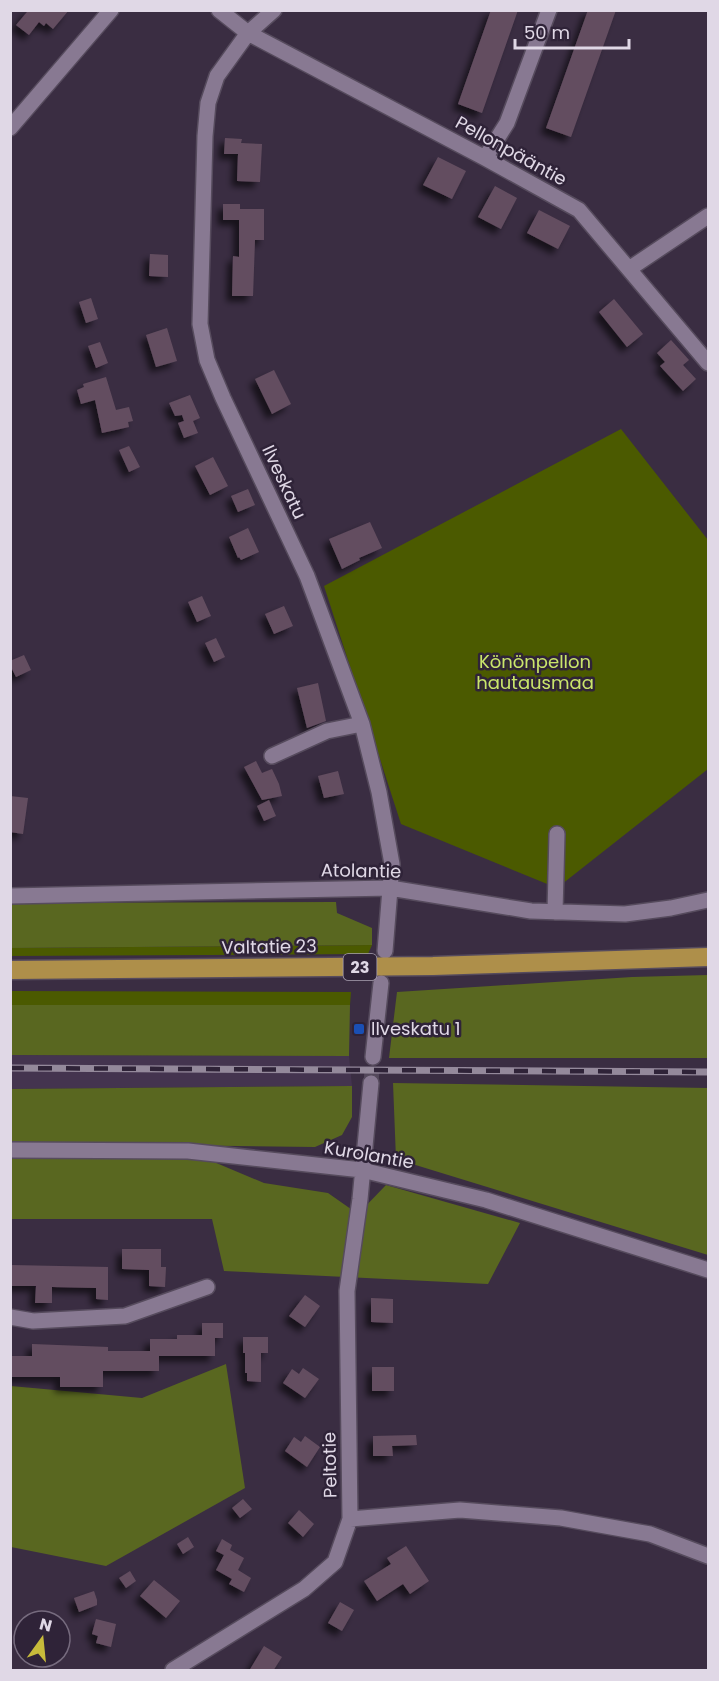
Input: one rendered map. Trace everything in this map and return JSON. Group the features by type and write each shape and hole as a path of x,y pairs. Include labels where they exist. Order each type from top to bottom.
{"highway":[{"name":"Valtatie 23","path":"10,970 433,966 708,957"}],"street":[{"path":"10,128 111,10"},
{"name":"Pellonpääntie","path":"219,10 248,33 579,210 706,357"},
{"name":"Ilveskatu","path":"274,10 248,33 216,76 208,103 200,324 207,360 307,576 362,724 380,792 392,864 385,951"},
{"path":"485,158 507,123 549,10"},
{"path":"629,269 708,216"},
{"path":"272,756 327,731 362,724"},
{"path":"555,912 558,834"},
{"name":"Atolantie","path":"10,896 390,888 531,911 625,914 708,900"},
{"path":"373,1056 381,983"},
{"path":"362,1170 371,1083"},
{"name":"Kurolantie","path":"10,1150 188,1151 362,1170 486,1200 708,1270"},
{"name":"Peltotie","path":"173,1671 304,1589 335,1562 350,1519 347,1291 362,1170"},
{"path":"10,1317 33,1321 125,1316 207,1287"},
{"path":"350,1519 460,1510 561,1518 650,1534 708,1556"}],"shaded area":[{"path":"10,1055 349,1056 352,1086 11,1089"}],"green space":[{"name":"Könönpellon hautausmaa","path":"621,429 708,540 708,769 557,888 401,824 324,586"},
{"path":"336,902 337,913 372,928 372,945 11,948 10,903"},
{"path":"372,945 368,954 11,956 11,948"},
{"path":"708,975 708,1058 389,1058 397,992 632,977"},
{"path":"11,991 351,992 350,1005 11,1005"},
{"path":"11,1005 350,1005 349,1056 11,1055"},
{"path":"393,1083 708,1088 708,1255 396,1159"},
{"path":"352,1086 352,1117 342,1135 315,1147 11,1143 11,1089"},
{"path":"188,1151 264,1183 328,1193 358,1214 386,1185 520,1223 488,1284 224,1271 212,1219 11,1219 10,1153"},
{"path":"226,1364 245,1488 106,1566 11,1547 11,1386 142,1398"}],"building":[{"path":"26,10 69,10 53,29 46,23 44,26 39,22 29,35 16,25 27,12"},
{"path":"491,10 518,10 482,113 458,104"},
{"path":"588,10 616,10 571,137 546,128"},
{"path":"225,138 242,139 241,143 262,144 260,182 237,181 238,154 224,154"},
{"path":"438,157 466,171 452,199 423,185"},
{"path":"495,186 517,198 501,229 478,217"},
{"path":"223,204 240,204 240,209 264,209 264,240 255,240 253,296 232,296 233,256 239,257 239,220 223,220"},
{"path":"539,210 570,226 558,249 527,233"},
{"path":"150,254 168,255 168,277 149,276"},
{"path":"91,298 98,319 86,323 79,302"},
{"path":"614,299 643,334 627,347 599,312"},
{"path":"167,328 177,361 156,367 146,335"},
{"path":"671,340 689,360 683,365 696,379 683,391 660,366 665,362 657,353"},
{"path":"100,342 108,363 96,368 88,346"},
{"path":"274,370 291,404 272,414 255,379"},
{"path":"106,377 116,410 129,407 133,421 128,422 129,427 102,433 95,400 81,404 77,390 84,387 83,384"},
{"path":"190,395 200,418 193,421 198,433 184,438 178,423 184,421 182,415 175,416 169,403"},
{"path":"129,446 140,467 129,472 119,450"},
{"path":"213,457 228,486 210,495 195,466"},
{"path":"248,489 255,505 238,512 231,496"},
{"path":"370,522 382,548 359,558 360,560 342,569 329,539"},
{"path":"248,528 259,552 241,560 229,537"},
{"path":"202,596 211,616 197,622 188,602"},
{"path":"284,606 293,626 274,634 265,614"},
{"path":"216,638 225,657 214,662 205,643"},
{"path":"24,655 31,670 16,677 10,661"},
{"path":"318,683 326,721 307,728 297,688"},
{"path":"256,761 262,773 272,769 282,796 262,800 244,767"},
{"path":"338,771 344,794 324,798 318,776"},
{"path":"10,796 28,798 23,834 10,832"},
{"path":"269,800 276,816 264,821 257,806"},
{"path":"122,1249 161,1249 161,1267 166,1267 165,1287 149,1286 149,1270 122,1269"},
{"path":"10,1265 108,1267 108,1300 96,1299 96,1288 52,1287 52,1303 35,1303 36,1286 10,1286"},
{"path":"305,1295 320,1306 305,1327 289,1316"},
{"path":"371,1298 393,1299 393,1323 371,1322"},
{"path":"202,1323 223,1323 223,1338 215,1338 215,1356 159,1356 159,1371 103,1371 103,1387 60,1387 60,1377 10,1377 10,1356 32,1356 32,1344 108,1347 108,1351 150,1351 150,1339 177,1339 177,1335 202,1335"},
{"path":"243,1337 268,1337 268,1353 261,1353 261,1382 247,1381"},
{"path":"372,1367 394,1367 394,1391 372,1391"},
{"path":"303,1368 319,1379 305,1398 283,1383 292,1369 299,1374"},
{"path":"416,1435 417,1445 392,1446 393,1456 373,1456 373,1436"},
{"path":"305,1436 320,1447 307,1467 285,1451 294,1437 301,1442"},
{"path":"243,1499 252,1509 240,1518 232,1508"},
{"path":"299,1510 314,1524 303,1537 288,1523"},
{"path":"188,1537 194,1547 183,1554 177,1544"},
{"path":"222,1539 232,1545 230,1550 244,1558 238,1570 251,1578 244,1592 229,1584 232,1579 216,1570 224,1555 216,1551"},
{"path":"406,1546 429,1581 410,1594 403,1584 377,1601 364,1581 391,1564 387,1558"},
{"path":"130,1571 136,1581 126,1588 119,1578"},
{"path":"154,1580 180,1601 166,1618 140,1596"},
{"path":"94,1591 97,1605 79,1612 74,1598"},
{"path":"340,1602 354,1610 342,1631 328,1623"},
{"path":"96,1619 116,1624 111,1647 96,1643 98,1636 92,1634"},
{"path":"264,1646 282,1657 273,1671 249,1671"}],"tunnel":[{"path":"371,1083 373,1057"}],"railway":[{"path":"10,1068 708,1072"}],"place":[{"name":"Ilveskatu 1","path":"359,1029"}]}
